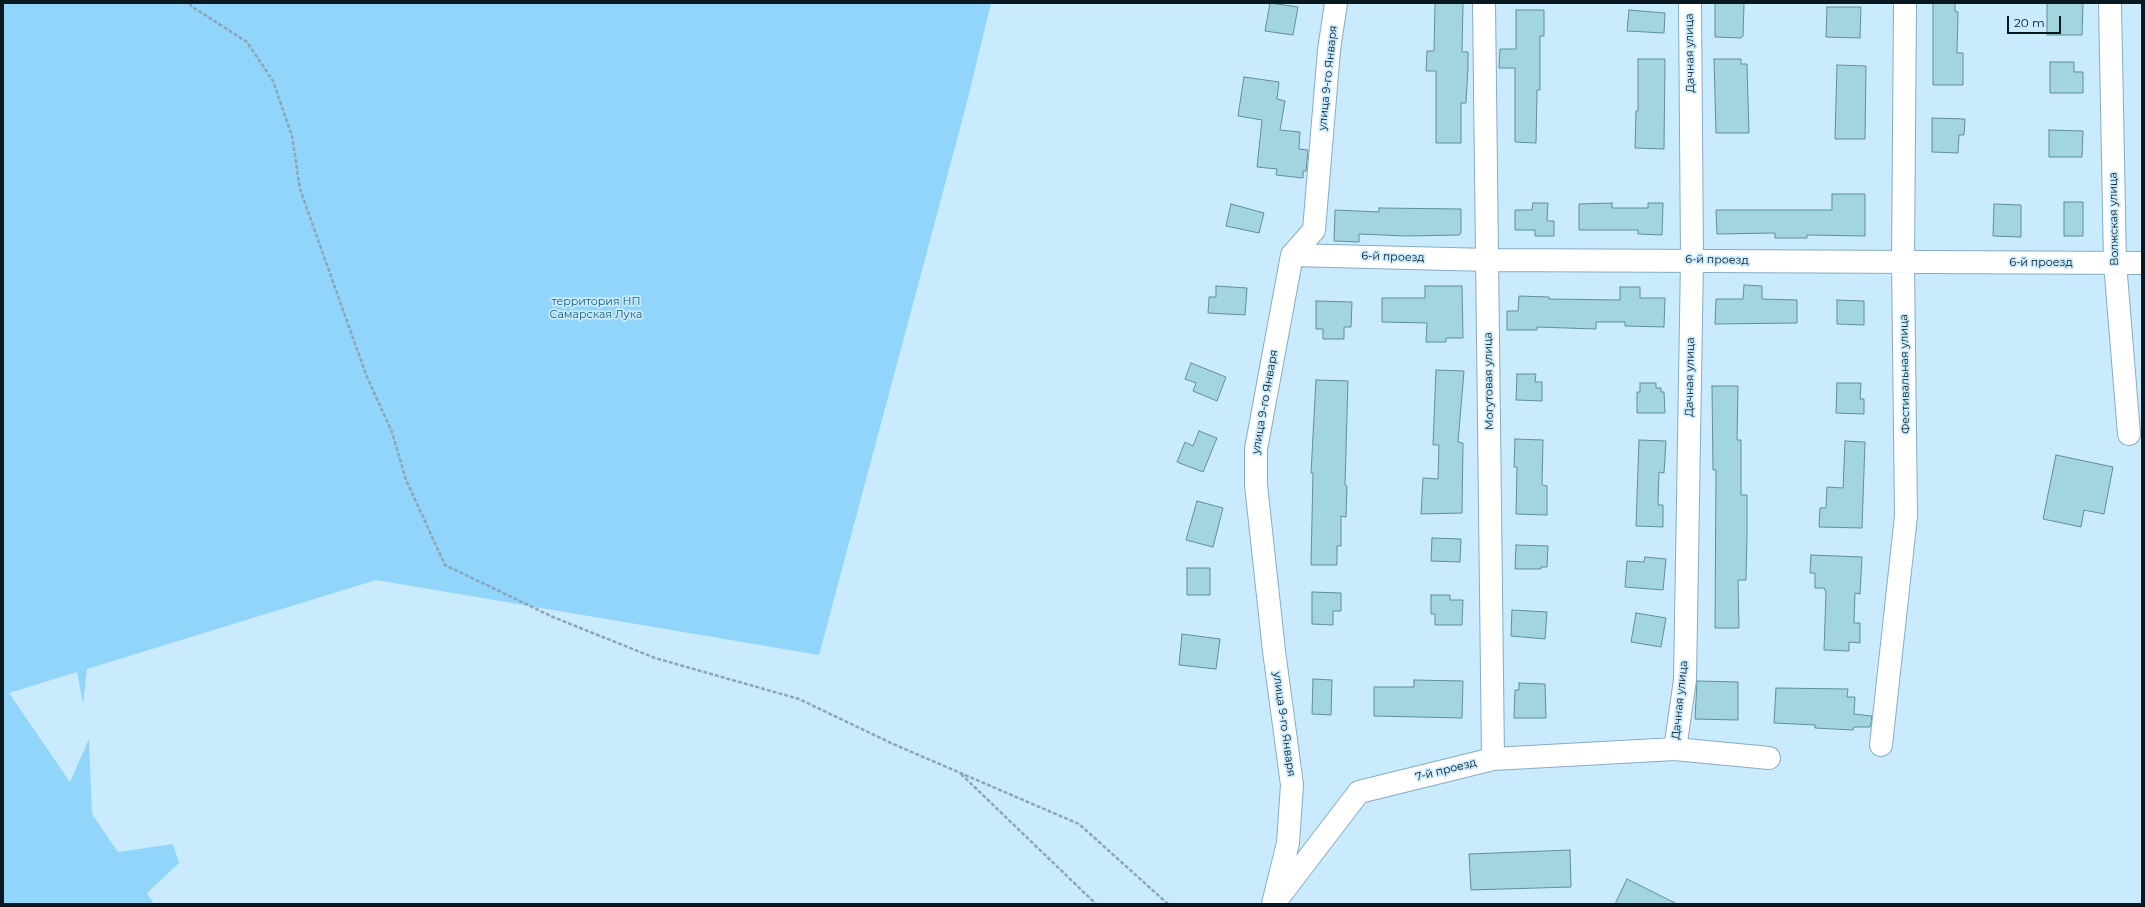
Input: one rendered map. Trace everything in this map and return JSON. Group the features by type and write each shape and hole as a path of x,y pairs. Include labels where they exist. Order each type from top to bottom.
{"street":[{"name":"улица 9-го Января","path":"1273,904 1288,843 1292,785 1274,652 1256,485 1256,449 1292,255 1314,230 1329,50 1336,3"},
{"name":"Могутовая улица","path":"1484,3 1493,759"},
{"name":"Дачная улица","path":"1675,749 1685,680 1692,259 1690,3"},
{"name":"Фестивальная улица","path":"1881,744 1906,516 1904,262 1905,3"},
{"name":"Волжская улица","path":"2110,3 2114,263 2129,434"},
{"name":"6-й проезд","path":"1292,255 1488,260 1692,259 2142,263"},
{"name":"7-й проезд","path":"1273,904 1359,792 1493,759 1675,749 1769,758"}],"path":[{"path":"190,3 191,6 247,42 272,81 292,136 300,189 349,327 367,377 392,432 406,480 445,565 553,617 655,658 800,699 893,744 1079,824 1168,904"},
{"path":"959,772 1096,904"}],"green space":[{"name":"территория НП Самарская Лука","path":"3,3 991,3 967,102 819,655 376,580 87,669 83,704 77,672 9,693 70,782 89,739 92,814 118,852 173,844 179,863 147,893 154,904 3,904"}],"building":[{"path":"1270,3 1298,7 1293,35 1265,31"},
{"path":"1435,3 1463,3 1462,52 1468,52 1468,67 1466,103 1461,103 1461,143 1436,143 1436,71 1426,71 1427,51 1434,51"},
{"path":"1715,3 1744,3 1743,36 1741,38 1715,37"},
{"path":"1933,3 1955,3 1955,11 1958,12 1957,53 1963,53 1963,85 1933,85"},
{"path":"2047,3 2083,3 2082,35 2047,35"},
{"path":"1827,7 1861,7 1860,38 1826,37"},
{"path":"1516,10 1544,10 1544,36 1540,36 1540,90 1537,90 1536,143 1515,142 1515,68 1499,68 1500,49 1516,49"},
{"path":"1629,10 1665,13 1664,33 1627,31"},
{"path":"1638,59 1665,59 1664,149 1635,148 1636,111 1638,111"},
{"path":"1714,59 1741,59 1741,64 1747,64 1749,133 1716,133"},
{"path":"2050,62 2074,62 2074,72 2083,72 2083,93 2050,93"},
{"path":"1837,65 1866,66 1865,139 1835,139"},
{"path":"1244,77 1279,82 1277,99 1285,101 1280,130 1300,132 1299,149 1308,150 1306,171 1303,171 1303,178 1276,175 1277,169 1257,167 1262,120 1238,116"},
{"path":"1932,118 1965,119 1964,135 1959,135 1958,153 1932,152"},
{"path":"2049,130 2083,131 2082,157 2049,157"},
{"path":"1832,194 1865,194 1865,236 1807,235 1807,238 1775,238 1775,233 1717,234 1716,210 1832,210"},
{"path":"2064,202 2083,202 2083,236 2064,236"},
{"path":"1533,203 1548,203 1547,221 1554,221 1554,236 1535,236 1535,230 1515,230 1515,210 1532,210"},
{"path":"1612,203 1612,208 1648,208 1648,203 1663,203 1662,235 1638,234 1638,230 1579,230 1579,204"},
{"path":"1231,204 1264,213 1259,233 1226,226"},
{"path":"1994,204 2021,205 2021,237 1993,236"},
{"path":"1379,208 1461,209 1461,233 1459,235 1406,236 1359,234 1359,242 1334,241 1335,210 1379,212"},
{"path":"1744,285 1762,286 1762,299 1797,300 1797,323 1715,324 1716,299 1743,299"},
{"path":"1216,286 1247,288 1245,315 1208,313 1209,297 1216,297"},
{"path":"1425,286 1462,286 1463,338 1446,338 1446,342 1426,342 1427,323 1382,322 1382,298 1425,298"},
{"path":"1620,287 1640,287 1640,298 1665,298 1664,327 1625,326 1625,322 1596,322 1596,329 1537,327 1537,330 1507,330 1507,311 1518,311 1519,296 1549,297 1549,299 1620,300"},
{"path":"1837,300 1864,301 1864,325 1837,324"},
{"path":"1316,301 1352,302 1351,327 1344,327 1344,339 1323,339 1323,329 1316,329"},
{"path":"1191,363 1226,377 1217,401 1193,391 1196,383 1185,379"},
{"path":"1436,370 1464,371 1458,442 1463,443 1462,513 1421,514 1423,478 1438,479 1439,445 1433,445"},
{"path":"1517,374 1536,374 1535,382 1542,382 1542,401 1516,400"},
{"path":"1316,380 1348,381 1345,485 1347,486 1346,517 1341,516 1341,546 1337,546 1337,565 1311,565 1313,473 1311,473"},
{"path":"1640,383 1656,383 1656,388 1661,388 1661,392 1664,392 1665,413 1637,413 1637,392 1640,392"},
{"path":"1837,383 1861,383 1860,399 1864,399 1864,414 1836,413"},
{"path":"1712,386 1738,386 1737,440 1741,440 1741,495 1747,495 1746,580 1738,580 1739,628 1715,628 1716,470 1713,470"},
{"path":"1199,431 1217,438 1203,472 1177,462 1185,442 1193,446"},
{"path":"1515,439 1543,440 1542,485 1547,486 1547,515 1516,514 1517,467 1514,467"},
{"path":"1639,440 1666,441 1664,473 1659,472 1658,505 1663,505 1663,527 1636,526"},
{"path":"1845,441 1865,442 1862,528 1819,527 1820,508 1826,508 1827,487 1843,488"},
{"path":"2056,455 2113,467 2104,514 2084,510 2081,527 2043,519"},
{"path":"1197,501 1223,508 1213,547 1186,540"},
{"path":"1432,538 1461,539 1460,562 1431,561"},
{"path":"1516,545 1548,546 1547,567 1541,567 1541,569 1515,569"},
{"path":"1811,555 1862,557 1860,594 1855,593 1854,623 1860,623 1860,643 1849,642 1849,651 1824,650 1826,592 1824,588 1815,588 1815,573 1810,573"},
{"path":"1645,557 1666,559 1663,590 1625,587 1627,561 1644,562"},
{"path":"1187,568 1210,568 1210,595 1187,595"},
{"path":"1312,592 1341,593 1341,611 1333,611 1333,625 1312,624"},
{"path":"1431,595 1450,595 1450,600 1463,600 1462,625 1435,625 1435,614 1431,614"},
{"path":"1512,610 1547,612 1545,639 1511,636"},
{"path":"1636,613 1666,618 1661,647 1631,642"},
{"path":"1182,634 1220,639 1216,669 1179,665"},
{"path":"1313,679 1332,680 1331,715 1312,714"},
{"path":"1414,680 1463,681 1462,718 1374,716 1374,687 1414,687"},
{"path":"1697,681 1738,682 1738,720 1695,719"},
{"path":"1519,683 1545,684 1546,718 1514,718 1515,690 1519,690"},
{"path":"1776,688 1848,689 1847,697 1855,697 1854,714 1872,716 1870,727 1854,727 1853,730 1815,728 1815,725 1774,723"},
{"path":"1570,850 1571,887 1471,890 1469,854"},
{"path":"1627,879 1677,904 1615,904"}]}
